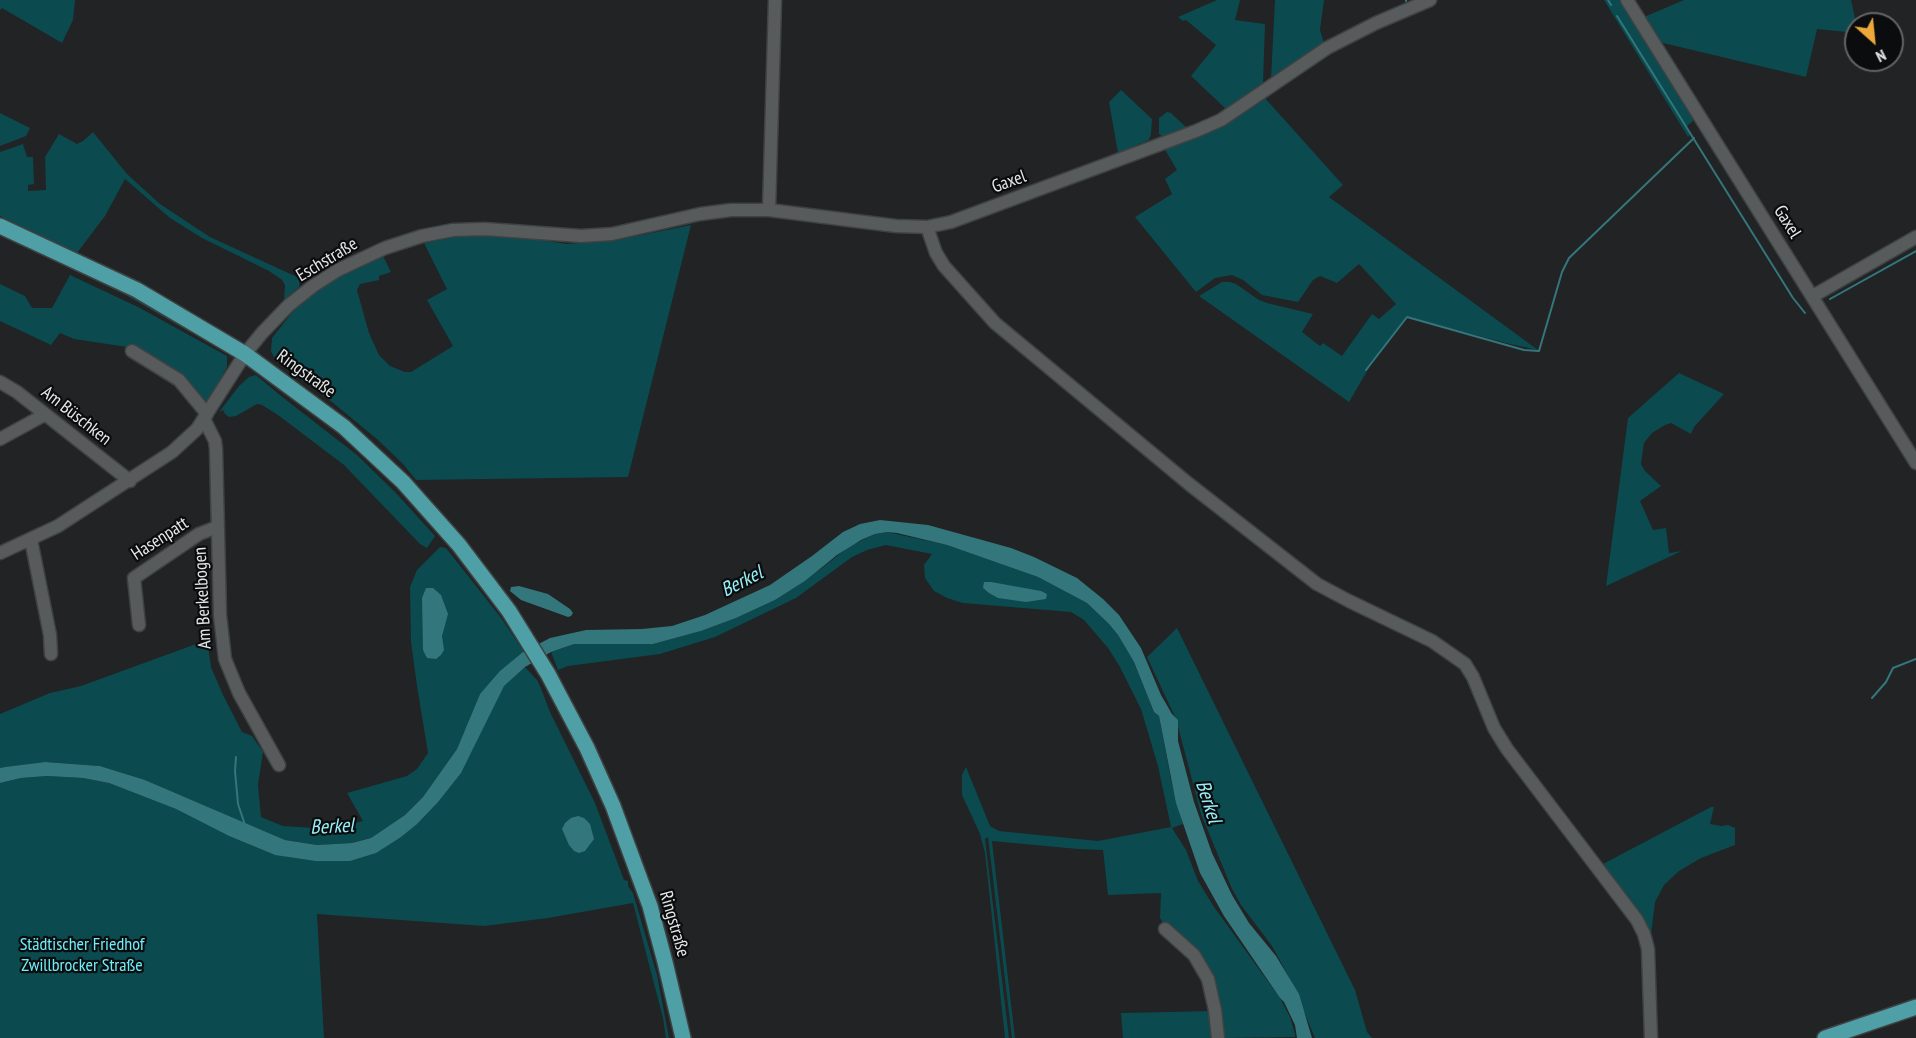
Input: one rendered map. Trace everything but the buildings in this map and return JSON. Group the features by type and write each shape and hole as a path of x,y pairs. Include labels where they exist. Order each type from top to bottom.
{"main road":[{"name":"Ringstraße","path":"0,226 138,290 245,354 344,427 403,482 459,545 498,596 523,634 548,674 587,748 613,806 650,906 683,1038"},
{"path":"1825,1038 1916,1007"}],"street":[{"path":"769,210 775,0"},
{"name":"Gaxel","path":"769,210 871,223 927,227 951,222 1221,120 1327,48 1376,23 1430,0"},
{"name":"Gaxel","path":"1627,0 1916,463"},
{"name":"Eschstraße","path":"0,553 58,526 130,481 190,438 245,354 289,305 338,270 366,256 405,241 453,230 485,229 581,236 612,234 700,214 731,210 769,210"},
{"path":"927,227 936,253 944,266 995,323 1189,484 1317,584 1349,602 1432,641 1465,664 1473,677 1494,728 1507,749 1637,920 1644,934 1648,949 1651,1038"},
{"path":"1813,296 1916,237"},
{"name":"Am Berkelbogen","path":"132,351 179,380 205,416 211,432 216,449 220,615 225,659 240,693 279,765"},
{"name":"Am Büschken","path":"0,382 130,481"},
{"path":"0,439 44,415"},
{"name":"Hasenpatt","path":"139,625 134,578 199,534 218,528"},
{"path":"31,540 50,635 51,654"},
{"path":"1165,929 1194,955 1208,979 1218,1038"}],"green space":[{"path":"0,0 75,0 73,20 62,43 2,8 0,10"},
{"path":"1217,0 1240,0 1235,20 1265,24 1263,84 1226,109 1191,76 1216,45 1186,20 1183,21 1178,17"},
{"path":"1275,0 1324,0 1320,30 1324,43 1271,79"},
{"path":"1604,0 1624,0 1698,117 1687,126 1690,135 1688,137"},
{"path":"1684,0 1851,0 1854,12 1844,12 1844,32 1817,29 1806,77 1663,43 1644,17"},
{"path":"1121,90 1152,119 1149,140 1118,153 1109,102"},
{"path":"1264,97 1343,185 1329,197 1538,350 1406,317 1370,366 1349,402 1199,296 1222,282 1230,282 1259,300 1313,314 1302,332 1320,346 1323,343 1342,356 1372,314 1379,319 1396,304 1359,264 1337,283 1320,276 1313,280 1298,302 1262,295 1243,280 1232,275 1215,278 1196,292 1135,217 1172,194 1165,179 1177,170 1164,148"},
{"path":"1167,112 1187,128 1162,136 1159,134 1159,118"},
{"path":"0,113 30,128 26,136 0,146"},
{"path":"93,132 127,174 160,204 210,237 297,277 300,281 299,287 284,300 285,285 282,280 269,271 202,238 170,218 125,179 105,216 77,253 0,216 0,152 23,144 27,157 33,157 34,184 28,185 28,191 46,190 45,157 59,134 77,144"},
{"path":"691,225 628,477 416,480 378,440 332,402 276,361 271,351 272,338 298,305 331,280 383,256 391,272 379,276 379,280 360,284 357,290 369,333 379,355 390,366 411,372 453,346 427,300 447,289 424,243 468,234 521,237 567,244 617,240"},
{"path":"0,230 97,275 209,339 188,331 126,295 9,239 0,234"},
{"path":"70,275 138,307 227,356 227,367 206,407 134,348 74,339 60,333 51,345 0,321 0,284 25,296 32,308 52,308"},
{"path":"1679,373 1724,394 1694,427 1691,434 1671,423 1652,433 1644,443 1641,464 1661,486 1640,501 1653,530 1666,528 1669,553 1682,551 1606,586 1628,418"},
{"path":"256,375 357,455 397,494 435,536 427,548 420,544 344,465 278,415 257,404 236,416 229,417 223,410 219,412 239,386 249,377"},
{"path":"887,532 947,545 1038,577 1087,603 1118,635 1134,662 1154,712 1159,716 1171,780 1183,824 1172,828 1186,850 1198,881 1214,907 1280,998 1290,1017 1295,1037 1225,1038 1221,1035 1211,978 1160,918 1161,893 1108,895 1103,850 992,841 1015,1038 1012,1038 988,837 985,839 1009,1038 1005,1038 985,853 980,834 962,795 962,775 966,767 990,826 999,831 1098,841 1171,827 1158,766 1141,709 1108,648 1084,620 1071,612 963,603 947,598 934,591 925,578 924,565 932,554 886,545 852,557 796,598 715,637 660,654 568,666 558,670 551,652 574,644 653,644 701,631 775,600 805,581 850,546 875,534"},
{"path":"440,547 446,548 502,619 524,652 480,694 457,749 423,797 405,815 371,838 352,843 317,845 285,840 145,780 100,766 45,762 0,768 0,714 50,693 81,686 207,640 211,667 223,695 242,732 252,736 263,752 258,785 261,817 283,826 330,829 363,821 347,793 407,776 417,769 428,753 411,642 410,587 417,570"},
{"path":"1177,628 1355,990 1367,1032 1372,1038 1315,1038 1292,983 1272,946 1241,905 1232,889 1201,814 1176,719 1147,657"},
{"name":"Städtischer Friedhof Zwillbrocker Straße","path":"525,667 540,686 550,712 595,803 624,880 628,881 628,886 633,893 657,975 669,1038 666,1038 663,1018 633,903 548,918 484,926 317,914 324,1038 0,1038 0,783 21,778 47,776 83,778 109,783 176,809 229,836 275,855 401,837 494,703 504,685"},
{"path":"1714,807 1710,824 1728,825 1735,828 1735,845 1701,858 1679,871 1664,885 1655,902 1650,943 1601,865"},
{"path":"1212,1011 1213,1038 1123,1038 1121,1013"}],"shaded area":[{"path":"880,520 928,525 1011,548 1034,557 1077,578 1119,615 1141,648 1161,695 1178,720 1178,741 1194,802 1212,853 1232,895 1249,923 1276,956 1299,994 1312,1038 1297,1038 1295,1025 1284,1002 1224,916 1200,873 1176,803 1159,716 1154,712 1134,662 1109,624 1087,603 1038,577 947,545 897,533 875,534 861,540 775,600 701,631 653,644 574,644 551,652 525,667 504,686 461,773 438,802 401,837 376,853 350,861 316,861 275,855 229,836 176,809 109,783 83,778 47,776 21,778 0,783 0,768 5,767 45,762 100,766 145,780 285,840 317,845 352,843 371,838 405,815 423,797 457,749 480,694 500,671 523,652 550,638 586,630 672,626 705,615 770,585 843,532 860,524"},
{"path":"984,582 1041,591 1047,594 1046,599 1026,602 998,598 983,588"},
{"path":"519,586 548,594 573,613 568,617 521,600 510,591 511,587"},
{"path":"426,588 433,588 441,595 448,614 442,636 444,650 436,659 427,658 423,650 422,598"},
{"path":"578,816 590,824 594,839 585,851 579,853 569,845 562,829 571,818"}],"waterway":[{"path":"1608,0 1611,5"},
{"path":"1617,16 1793,298 1805,313"},
{"path":"1366,370 1407,317 1524,350 1539,351 1562,272 1569,258 1694,138"},
{"path":"1830,299 1916,251"},
{"path":"1872,698 1886,682 1893,668 1916,659"},
{"path":"236,757 238,804 245,825"}],"water label":[{"name":"Berkel","path":"742,582"},
{"name":"Berkel","path":"1208,802"},
{"name":"Berkel","path":"332,827"}]}
